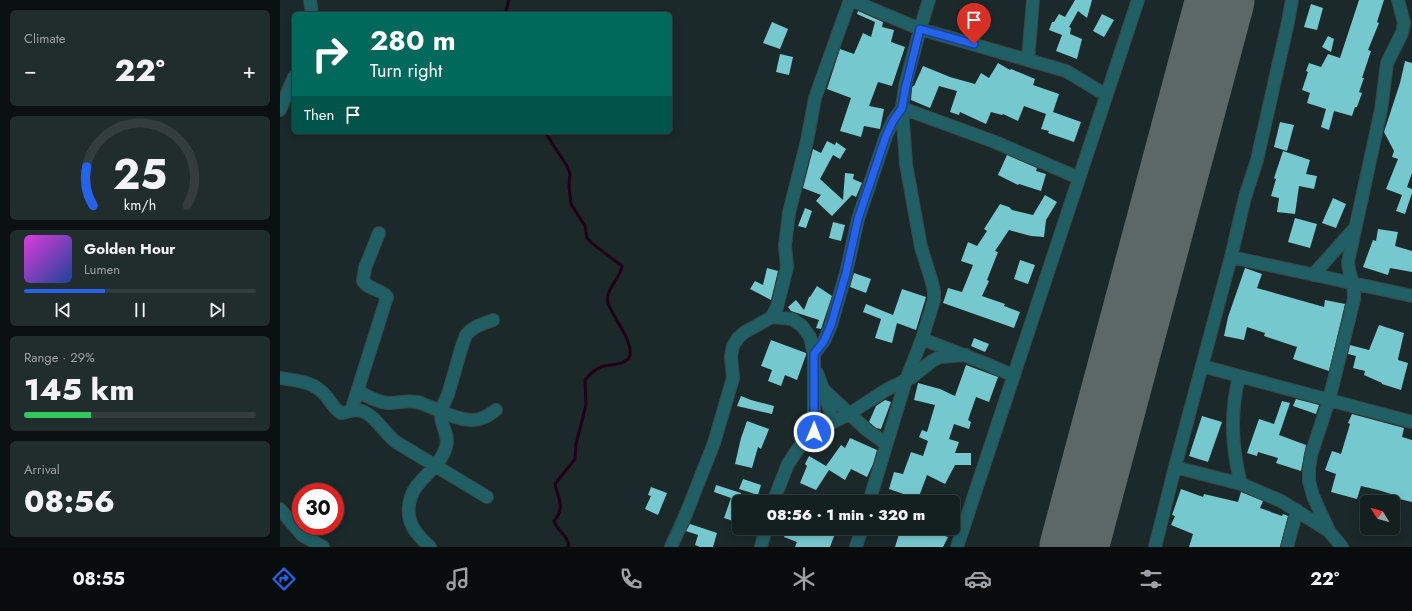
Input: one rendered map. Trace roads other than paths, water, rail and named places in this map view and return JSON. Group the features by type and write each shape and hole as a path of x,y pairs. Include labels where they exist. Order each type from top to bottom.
{"street":[{"path":"310,0 312,12"},
{"path":"671,547 686,514 714,443 733,378 731,356 733,346 738,338 745,332 772,317 777,307 787,268 785,245 789,213 807,141 815,98 851,0 920,29 1066,71 1106,95"},
{"path":"871,495 906,380 922,339 934,300 934,291 921,247 906,164 902,108 920,29 929,0"},
{"path":"1028,60 1033,0"},
{"path":"957,547 1138,0"},
{"path":"1156,547 1175,467 1231,257 1245,197 1257,160 1292,0"},
{"path":"1328,531 1313,496 1309,482 1309,469 1311,455 1329,400 1354,299 1354,283 1350,276 1348,262 1381,110 1387,63 1402,33 1404,23 1398,0"},
{"path":"280,110 292,82"},
{"path":"902,108 995,142 1079,178"},
{"path":"814,432 814,358 831,325 846,273 858,219 886,136 893,121 902,108"},
{"path":"1314,275 1355,228"},
{"path":"352,411 387,297 384,293 369,287 363,281 365,268 379,233"},
{"path":"1231,257 1257,264 1412,296"},
{"path":"772,317 792,319 802,326 810,337 814,358 833,421"},
{"path":"430,547 418,536 412,527 408,512 410,496 419,482 436,466 446,447 448,440 441,418 441,411 448,396 466,335 469,330 475,326 493,320"},
{"path":"922,339 1014,376"},
{"path":"776,495 788,464 800,446 814,432 849,414 876,396 917,374 932,360 940,357 966,356"},
{"path":"1202,366 1412,422"},
{"path":"1239,377 1234,404 1234,450 1242,484"},
{"path":"280,378 308,382 314,385 327,397 336,410 341,413 360,411 369,415 389,437 487,497"},
{"path":"823,389 867,430 886,444"},
{"path":"358,391 380,401 389,403 411,401 470,420 478,420 496,410"},
{"path":"1175,467 1242,484 1281,501 1328,531 1342,547"},
{"path":"280,509 302,535 323,547"},
{"path":"1287,547 1297,510"},
{"path":"761,547 764,535"},
{"path":"856,547 860,535"}],"waterway":[{"path":"506,12 509,0"},
{"path":"546,134 567,166 570,174 569,187 571,204 585,226 587,238 622,266 621,271 609,293 608,303 630,347 628,359 619,364 604,366 596,369 585,380 586,405 576,444 575,459 555,484 560,503 560,511 554,521 566,538 569,546 567,547"}]}
